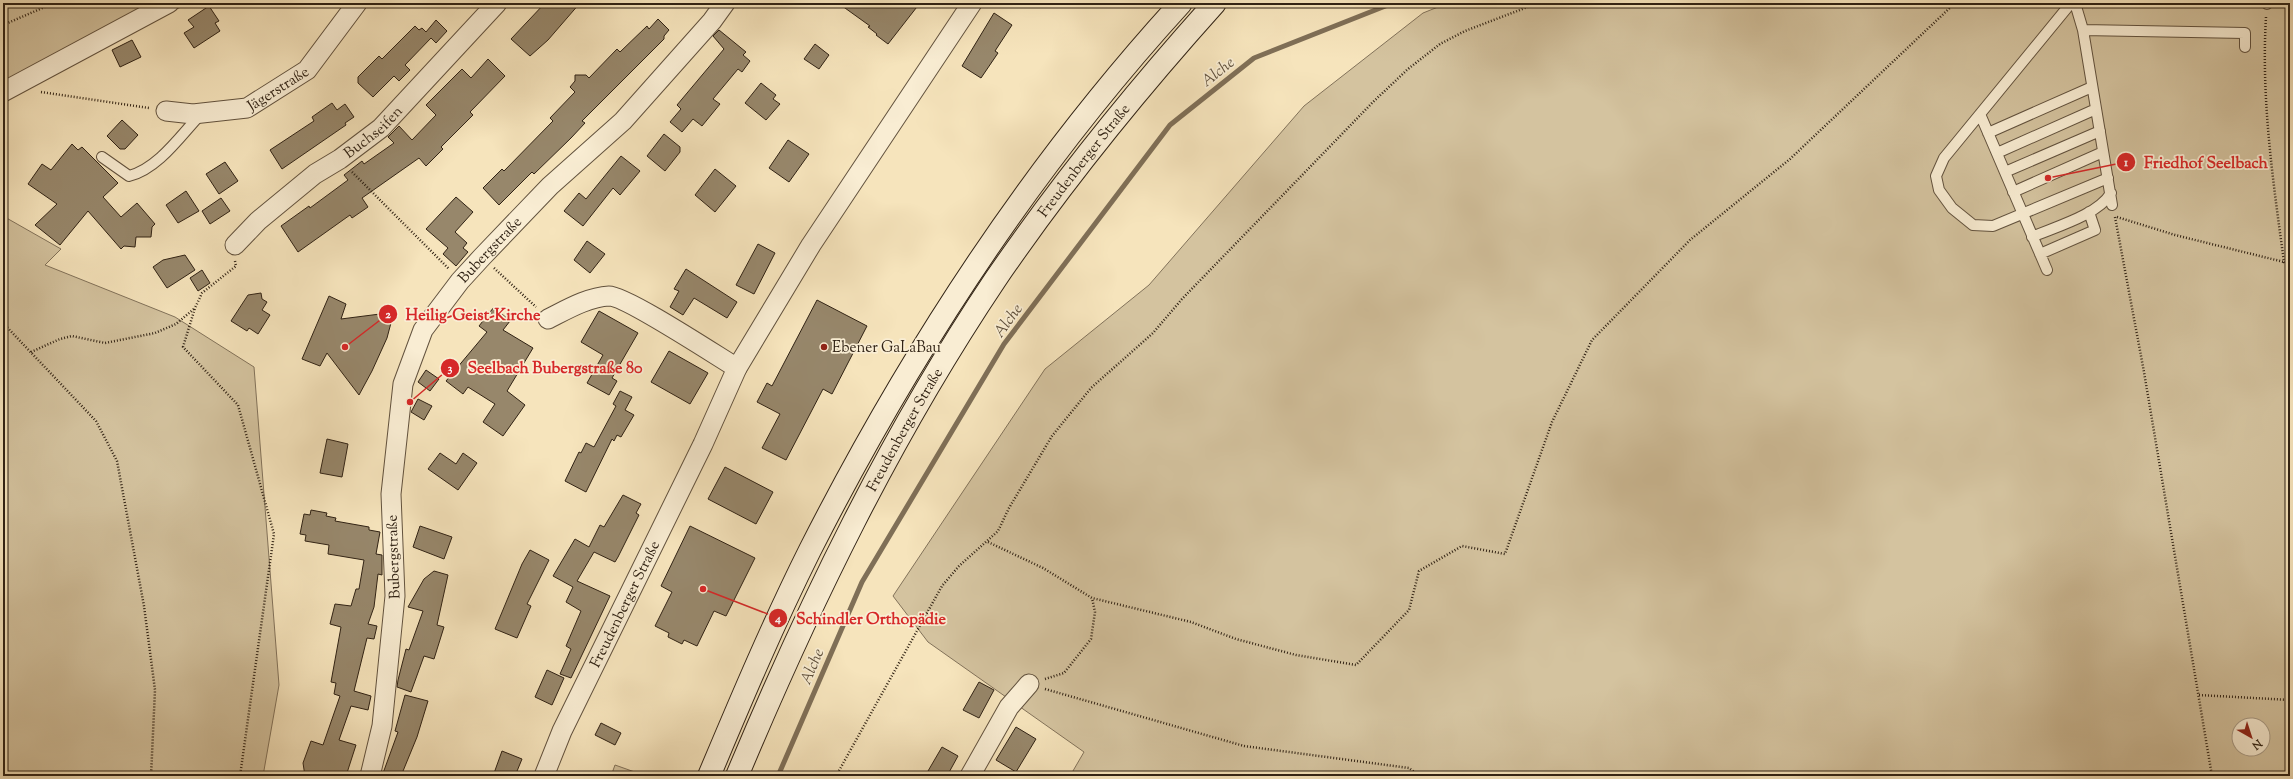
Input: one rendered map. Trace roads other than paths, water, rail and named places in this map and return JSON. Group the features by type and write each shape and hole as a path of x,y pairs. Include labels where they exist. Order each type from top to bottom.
{"main road":[{"name":"Freudenberger Straße","path":"709,776 756,666 809,552 858,457 912,364 974,268 1032,183 1085,113 1181,3"},
{"name":"Freudenberger Straße","path":"737,776 780,673 833,561 882,468 936,374 995,281 1055,195 1161,62 1215,3"}],"street":[{"path":"7,90 124,29 169,3"},
{"name":"Jägerstraße","path":"166,111 193,114 248,108 307,70 358,3"},
{"name":"Buchseifen","path":"235,245 258,221 315,174 340,159 381,128 497,3"},
{"name":"Bubergstraße","path":"370,776 382,726 396,596 391,494 403,384 423,330 460,281 482,257 550,186 623,121 712,21 725,3"},
{"name":"Freudenberger Straße","path":"544,776 562,732 703,444 737,368 811,245 972,3"},
{"path":"548,319 570,308 610,296 632,304 737,368"},
{"path":"970,776 1009,707 1029,684"}],"lane":[{"path":"2071,3 1944,158 1936,176 1939,190 1952,208 1973,225 1993,226 2023,215 2108,178"},
{"path":"2075,3 2083,30 2112,205"},
{"path":"2083,30 2245,33 2245,47"},
{"path":"1988,133 2092,87"},
{"path":"1997,153 2096,110"},
{"path":"102,157 129,176 139,173 160,158 202,113"},
{"path":"1980,114 2047,270"},
{"path":"2005,172 2100,131"},
{"path":"2013,192 2103,152"},
{"path":"2032,237 2089,212 2106,200 2110,193"},
{"path":"2040,254 2095,230 2089,212"}],"waterway":[{"name":"Alche","path":"778,776 862,582 1004,344 1170,125 1254,58 1393,3"}],"place":[{"name":"Friedhof Seelbach","path":"2048,178"},
{"name":"Heilig-Geist-Kirche","path":"345,347"},
{"name":"Ebener GaLaBau","path":"824,347"},
{"name":"Seelbach Bubergstraße 80","path":"410,402"},
{"name":"Schindler Orthopädie","path":"703,589"}]}
